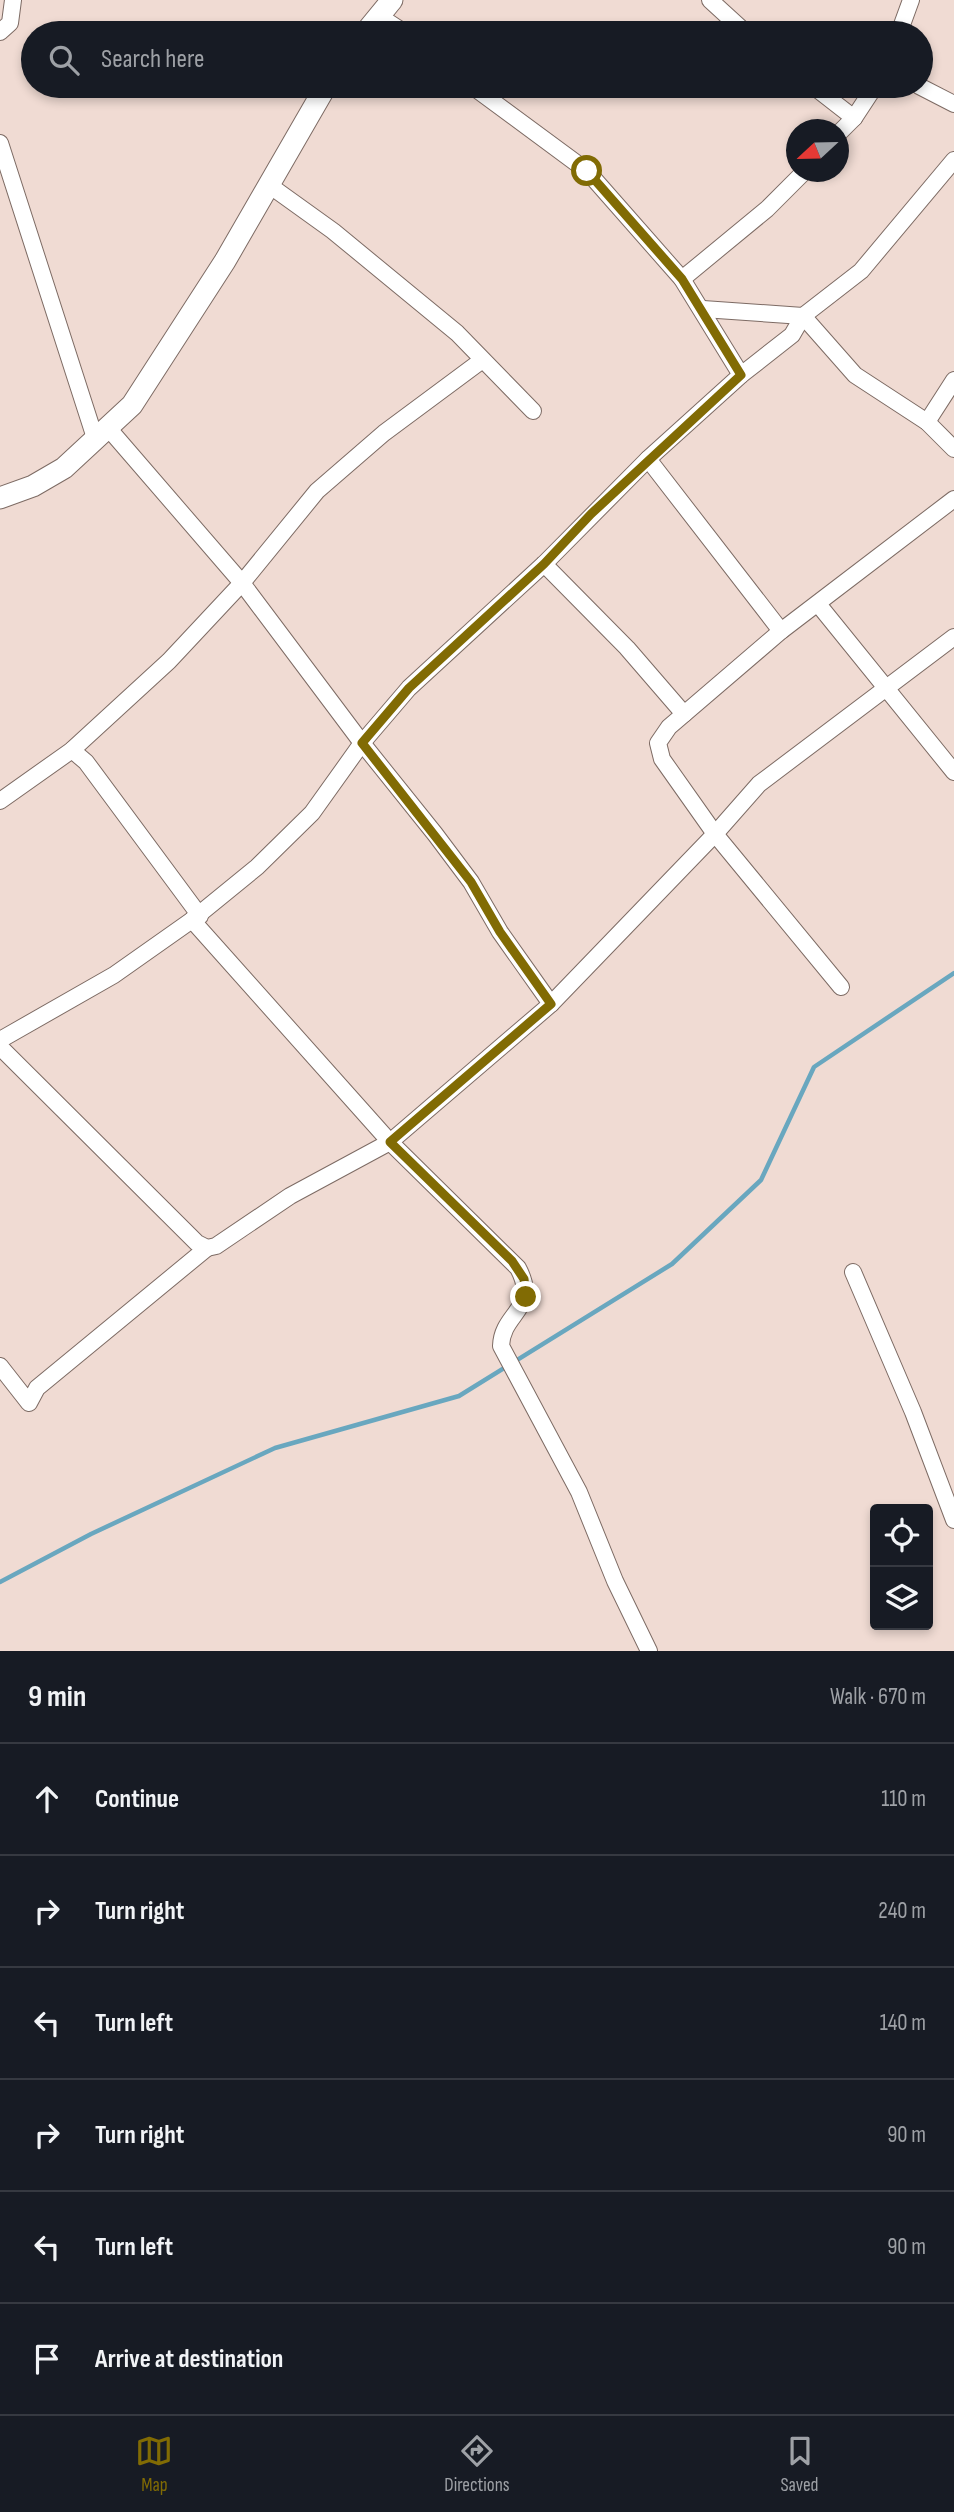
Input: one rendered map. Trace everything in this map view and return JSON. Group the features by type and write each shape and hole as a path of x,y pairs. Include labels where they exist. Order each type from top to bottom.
{"street":[{"path":"0,32 10,23 13,0"},
{"path":"710,0 733,21"},
{"path":"903,21 911,0"},
{"path":"374,21 386,5 397,21"},
{"path":"933,93 954,104"},
{"path":"0,498 33,485 64,468 86,451 132,405 190,318 320,98"},
{"path":"488,98 587,171 682,279 703,309 741,375"},
{"path":"828,98 854,118"},
{"path":"849,123 866,98"},
{"path":"0,143 102,434 242,583 471,882 500,932 551,1004"},
{"path":"0,1040 114,975 196,918 312,813 362,743 409,688 544,564 649,459 741,375 792,335 803,316 861,271 954,160"},
{"path":"682,279 767,209 794,182"},
{"path":"269,185 388,275 433,316 457,333 481,361 507,382 533,411"},
{"path":"703,309 803,316 855,376 927,422 954,449"},
{"path":"0,801 72,750 169,661 242,583 317,491 384,433 481,361"},
{"path":"927,422 954,380"},
{"path":"649,459 781,631"},
{"path":"841,987 715,835 659,752 659,739 684,714 781,631 954,499"},
{"path":"544,564 627,648 684,714"},
{"path":"818,604 954,772"},
{"path":"0,1366 29,1403 37,1388 207,1248 224,1242 290,1196 390,1142 551,1004 715,835 759,784 954,636"},
{"path":"72,750 86,762 196,918 390,1142 519,1268 524,1279 526,1297 515,1317 502,1331 501,1346 579,1492 615,1581 649,1651"},
{"path":"0,1047 197,1243 207,1248"},
{"path":"853,1272 913,1412 954,1520"}],"waterway":[{"path":"0,1582 91,1534 275,1448 459,1396 672,1264 761,1180 814,1067 954,973"}],"route":[{"path":"526,1297 526,1287 519,1268 390,1142 427,1107 551,1004 537,981 519,961 471,882 362,743 409,688 450,648 544,564 591,514 741,375 715,328 682,279 587,171"}]}
